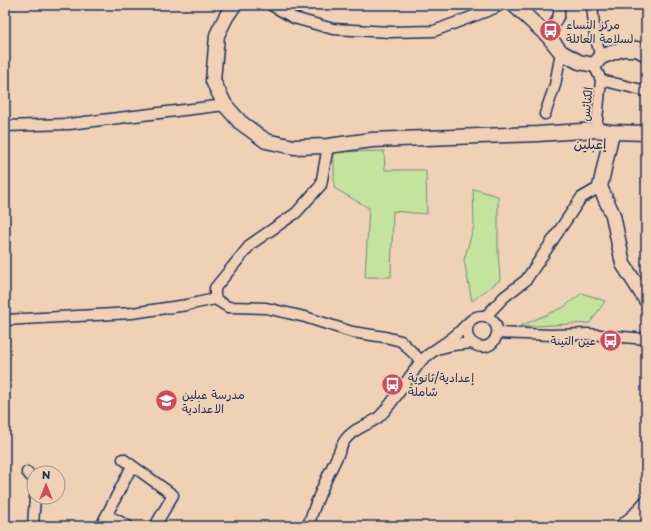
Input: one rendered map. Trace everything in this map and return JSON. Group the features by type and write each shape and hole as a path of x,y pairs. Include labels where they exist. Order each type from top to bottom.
{"street":[{"path":"234,5 217,35 213,82 225,105 240,122 266,141 294,147 328,146 372,140 538,134 596,130 646,133"},
{"path":"271,5 294,18 333,29 391,32 434,31 500,5"},
{"path":"514,5 548,36 561,52 579,62 598,61 622,49 637,49 646,54"},
{"path":"548,36 559,15 559,5"},
{"name":"الكنائس","path":"592,5 601,80 596,130"},
{"path":"546,114 556,85 561,52"},
{"name":"الكنائس","path":"601,80 646,91"},
{"path":"5,126 69,124 225,105"},
{"path":"612,132 600,187 613,215 623,264 646,300"},
{"path":"215,299 215,288 251,244 296,213 321,184 328,146"},
{"path":"486,316 504,297 526,280 581,198 600,187"},
{"path":"5,320 132,313 187,306 215,299 228,307 266,308 305,317 352,332 401,341 421,361"},
{"path":"308,526 312,512 328,475 346,439 355,430 379,417 396,397 421,361 476,317 486,316 493,320 497,328 496,339 488,346 484,347 479,347 472,343 468,339 466,332 469,323"},
{"path":"497,333 552,335 588,334 646,340"},
{"path":"437,349 472,343"},
{"path":"123,459 173,495 155,526"},
{"path":"101,526 132,466"},
{"path":"623,526 635,516 646,503"},
{"path":"33,526 34,505"},
{"path":"106,515 128,526"}],"green space":[{"path":"384,151 385,170 426,170 427,214 393,211 391,277 365,277 369,208 334,188 334,152"},
{"path":"473,189 498,196 498,251 500,280 472,301 464,260 474,226"},
{"path":"582,293 605,301 590,323 518,327 564,307"}],"place":[{"name":"مركز النساء لسلامة العائلة","path":"550,31"},
{"name":"عين التينة","path":"611,340"},
{"name":"إعدادية/ثانوية شاملة","path":"392,384"},
{"name":"مدرسة عبلين الاعدادية","path":"167,401"}],"district":[{"name":"إعبلين","path":"590,143"}]}
